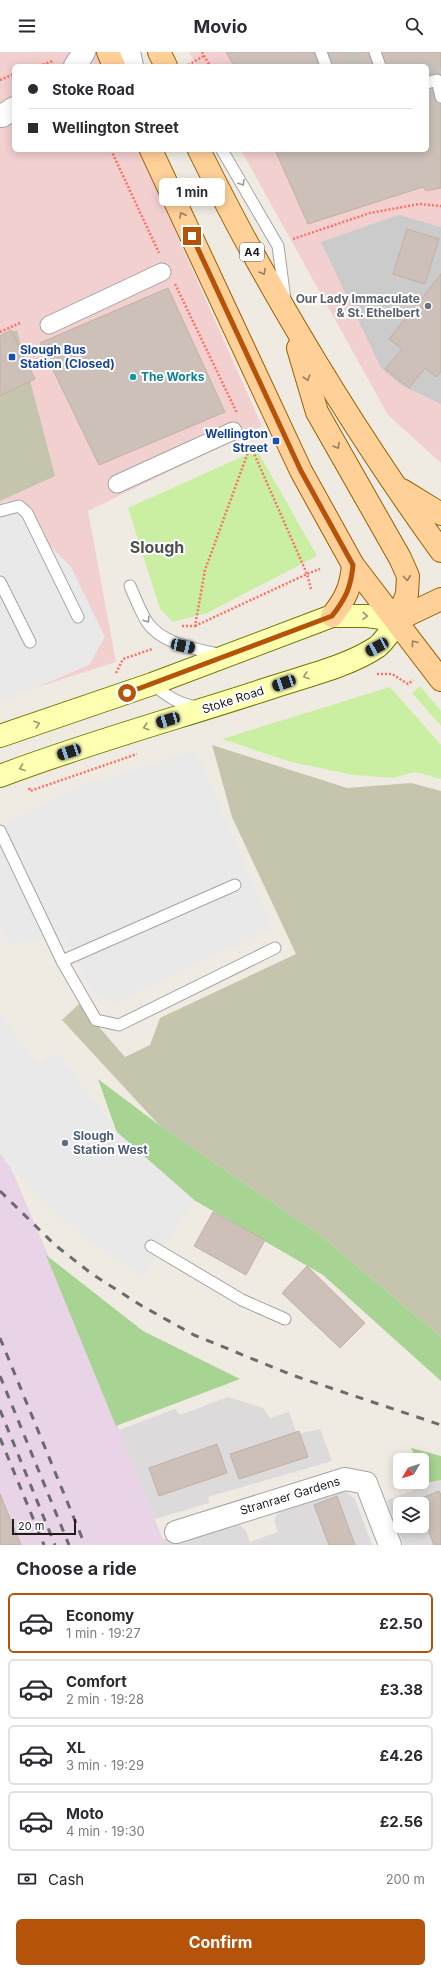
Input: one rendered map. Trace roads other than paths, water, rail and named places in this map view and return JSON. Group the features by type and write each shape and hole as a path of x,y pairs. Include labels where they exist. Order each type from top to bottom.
{"main road":[{"path":"108,52 113,64"},
{"path":"159,52 165,64"},
{"path":"152,152 301,471 353,565 397,620 441,680"},
{"name":"A4","path":"200,152 245,240 355,425 396,487 441,550"},
{"path":"288,314 318,412 400,558 408,576 407,594 397,620"},
{"name":"A4","path":"396,487 441,514"},
{"path":"332,616 346,598 352,580 353,565"},
{"path":"0,736 152,684 332,616 367,616 397,620 441,599"},
{"name":"Stoke Road","path":"0,776 125,733 211,708 342,664 377,647 387,638 397,620"}],"street":[{"path":"65,63 84,52"},
{"path":"129,52 132,64"},
{"path":"49,325 165,269"},
{"path":"117,484 237,425"},
{"name":"Stranraer Gardens","path":"176,1532 345,1479 366,1484 390,1545"}],"lane":[{"path":"321,52 325,64"},
{"path":"375,52 379,64"},
{"path":"429,82 437,80 441,97"},
{"path":"223,152 278,246 288,314"},
{"path":"0,511 19,506 27,513 78,617"},
{"path":"0,582 30,642"},
{"path":"130,586 148,623 163,636 183,646 228,656"},
{"path":"152,684 171,698 181,703 211,708"},
{"path":"0,831 62,961 96,1020 119,1024 275,948"},
{"path":"62,961 235,885"},
{"path":"151,1246 242,1300 285,1319"}],"tunnel":[{"path":"351,52 355,64"},
{"path":"429,74 441,71"}],"railway":[{"path":"0,1191 55,1245 92,1274 142,1306 194,1335 292,1375 441,1425"},
{"path":"0,1338 85,1545"},
{"path":"0,1376 69,1545"},
{"path":"0,1410 55,1545"},
{"path":"0,1438 44,1545"}],"place":[{"name":"Our Lady Immaculate & St. Ethelbert","path":"428,306"},
{"name":"Slough Bus Station (Closed)","path":"12,357"},
{"name":"The Works","path":"133,377"},
{"name":"Wellington Street","path":"276,441"},
{"name":"Slough Station West","path":"65,1143"}],"district":[{"name":"Slough","path":"157,547"}]}
